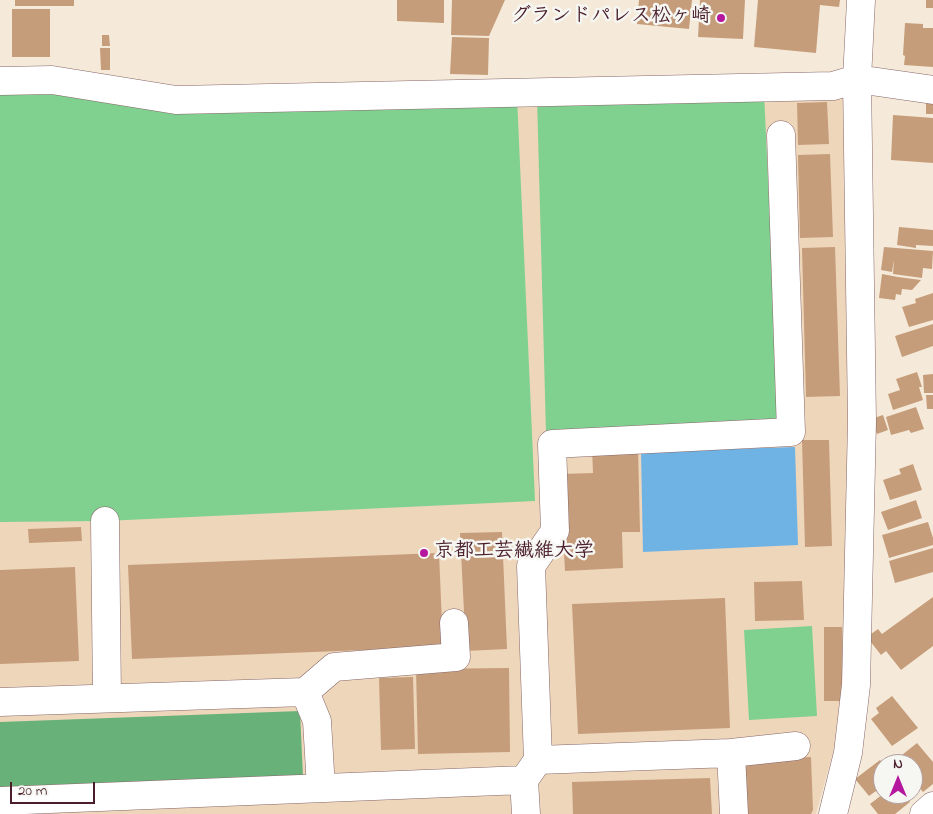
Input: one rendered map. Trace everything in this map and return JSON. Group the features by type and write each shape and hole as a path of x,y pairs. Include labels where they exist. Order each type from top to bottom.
{"street":[{"path":"834,814 848,753 856,685 862,421 857,79 861,0"},
{"path":"0,81 52,80 176,100 833,86 857,79 933,90"},
{"path":"526,814 531,770 531,566 555,531 552,444 791,432 781,135"},
{"path":"106,521 107,698"},
{"path":"0,702 305,692 334,667 456,657 454,622"},
{"path":"305,692 317,720 321,788"},
{"path":"0,801 321,788 796,746"},
{"path":"731,753 734,814"},
{"path":"924,814 933,806"}],"shaded area":[{"name":"京都工芸繊維大学","path":"0,89 843,91 850,397 845,709 816,814 0,814"}],"green space":[{"path":"0,89 517,97 535,501 105,521 0,522"},
{"path":"764,92 779,420 546,433 537,97"},
{"path":"812,626 817,716 749,720 744,630"},
{"path":"300,711 303,777 0,788 0,722"}],"water":[{"path":"795,447 798,545 643,552 641,452"}],"building":[{"path":"15,0 74,0 74,6 15,6"},
{"path":"397,0 444,0 444,23 397,21"},
{"path":"452,0 505,0 489,36 451,35"},
{"path":"639,0 692,0 689,29 637,24"},
{"name":"グランドパレス松ヶ崎","path":"700,0 745,0 743,39 698,37"},
{"path":"758,0 840,0 839,7 820,5 816,53 754,47"},
{"path":"926,0 933,0 933,8 926,8"},
{"path":"12,9 50,9 50,57 12,57"},
{"path":"905,23 923,24 923,28 933,28 933,67 904,65"},
{"path":"102,35 109,35 110,46 102,46"},
{"path":"452,37 489,38 488,75 450,74"},
{"path":"100,48 110,48 110,70 101,70"},
{"path":"827,102 829,144 798,145 797,103"},
{"path":"926,103 933,103 933,114 926,114"},
{"path":"893,115 933,118 933,163 891,160"},
{"path":"830,154 833,237 800,238 798,155"},
{"path":"899,227 933,230 933,246 916,245 916,248 897,245"},
{"path":"835,247 840,396 806,397 802,248"},
{"path":"884,247 933,251 932,269 923,268 922,278 893,274 894,260 892,272 881,270"},
{"path":"882,274 921,280 912,290 902,289 901,295 896,294 895,300 879,298"},
{"path":"933,293 933,320 909,327 902,307 916,303 915,299"},
{"path":"933,324 933,346 902,357 895,336"},
{"path":"917,372 922,387 919,387 923,400 893,410 888,394 900,390 896,379"},
{"path":"933,374 933,393 924,393 923,375"},
{"path":"926,395 933,395 933,409 927,409"},
{"path":"916,407 924,429 911,433 909,430 891,435 886,417"},
{"path":"883,415 888,430 877,434 871,419"},
{"path":"802,440 829,440 832,546 805,547"},
{"path":"638,447 640,532 622,532 623,568 565,571 560,474 593,473 592,448"},
{"path":"913,464 922,490 890,500 883,480 901,474 899,469"},
{"path":"916,500 922,518 888,530 881,512"},
{"path":"928,522 933,545 889,558 882,535"},
{"path":"81,527 82,541 29,543 28,529"},
{"path":"502,532 507,649 466,651 460,533"},
{"path":"933,548 933,572 895,583 889,561"},
{"path":"439,553 443,647 132,659 128,565"},
{"path":"75,567 79,661 0,664 0,570"},
{"path":"802,581 804,620 755,621 754,582"},
{"path":"933,597 933,646 901,670 886,651 881,655 867,637 878,629 882,634"},
{"path":"725,598 730,728 578,734 572,604"},
{"path":"824,627 842,627 843,701 824,701"},
{"path":"509,668 510,752 418,754 416,669"},
{"path":"413,677 415,749 381,750 379,678"},
{"path":"892,696 918,728 892,746 871,719 879,713 876,708"},
{"path":"917,743 933,762 933,784 923,792 923,754 903,754"},
{"path":"811,757 813,810 811,814 747,814 745,760"},
{"path":"873,765 873,793 869,796 855,779"},
{"path":"710,778 712,814 573,814 572,782"},
{"path":"873,802 873,804 908,804 895,814 878,814 870,804"}],"place":[{"name":"グランドパレス松ヶ崎","path":"721,18"},
{"name":"京都工芸繊維大学","path":"424,553"}]}
